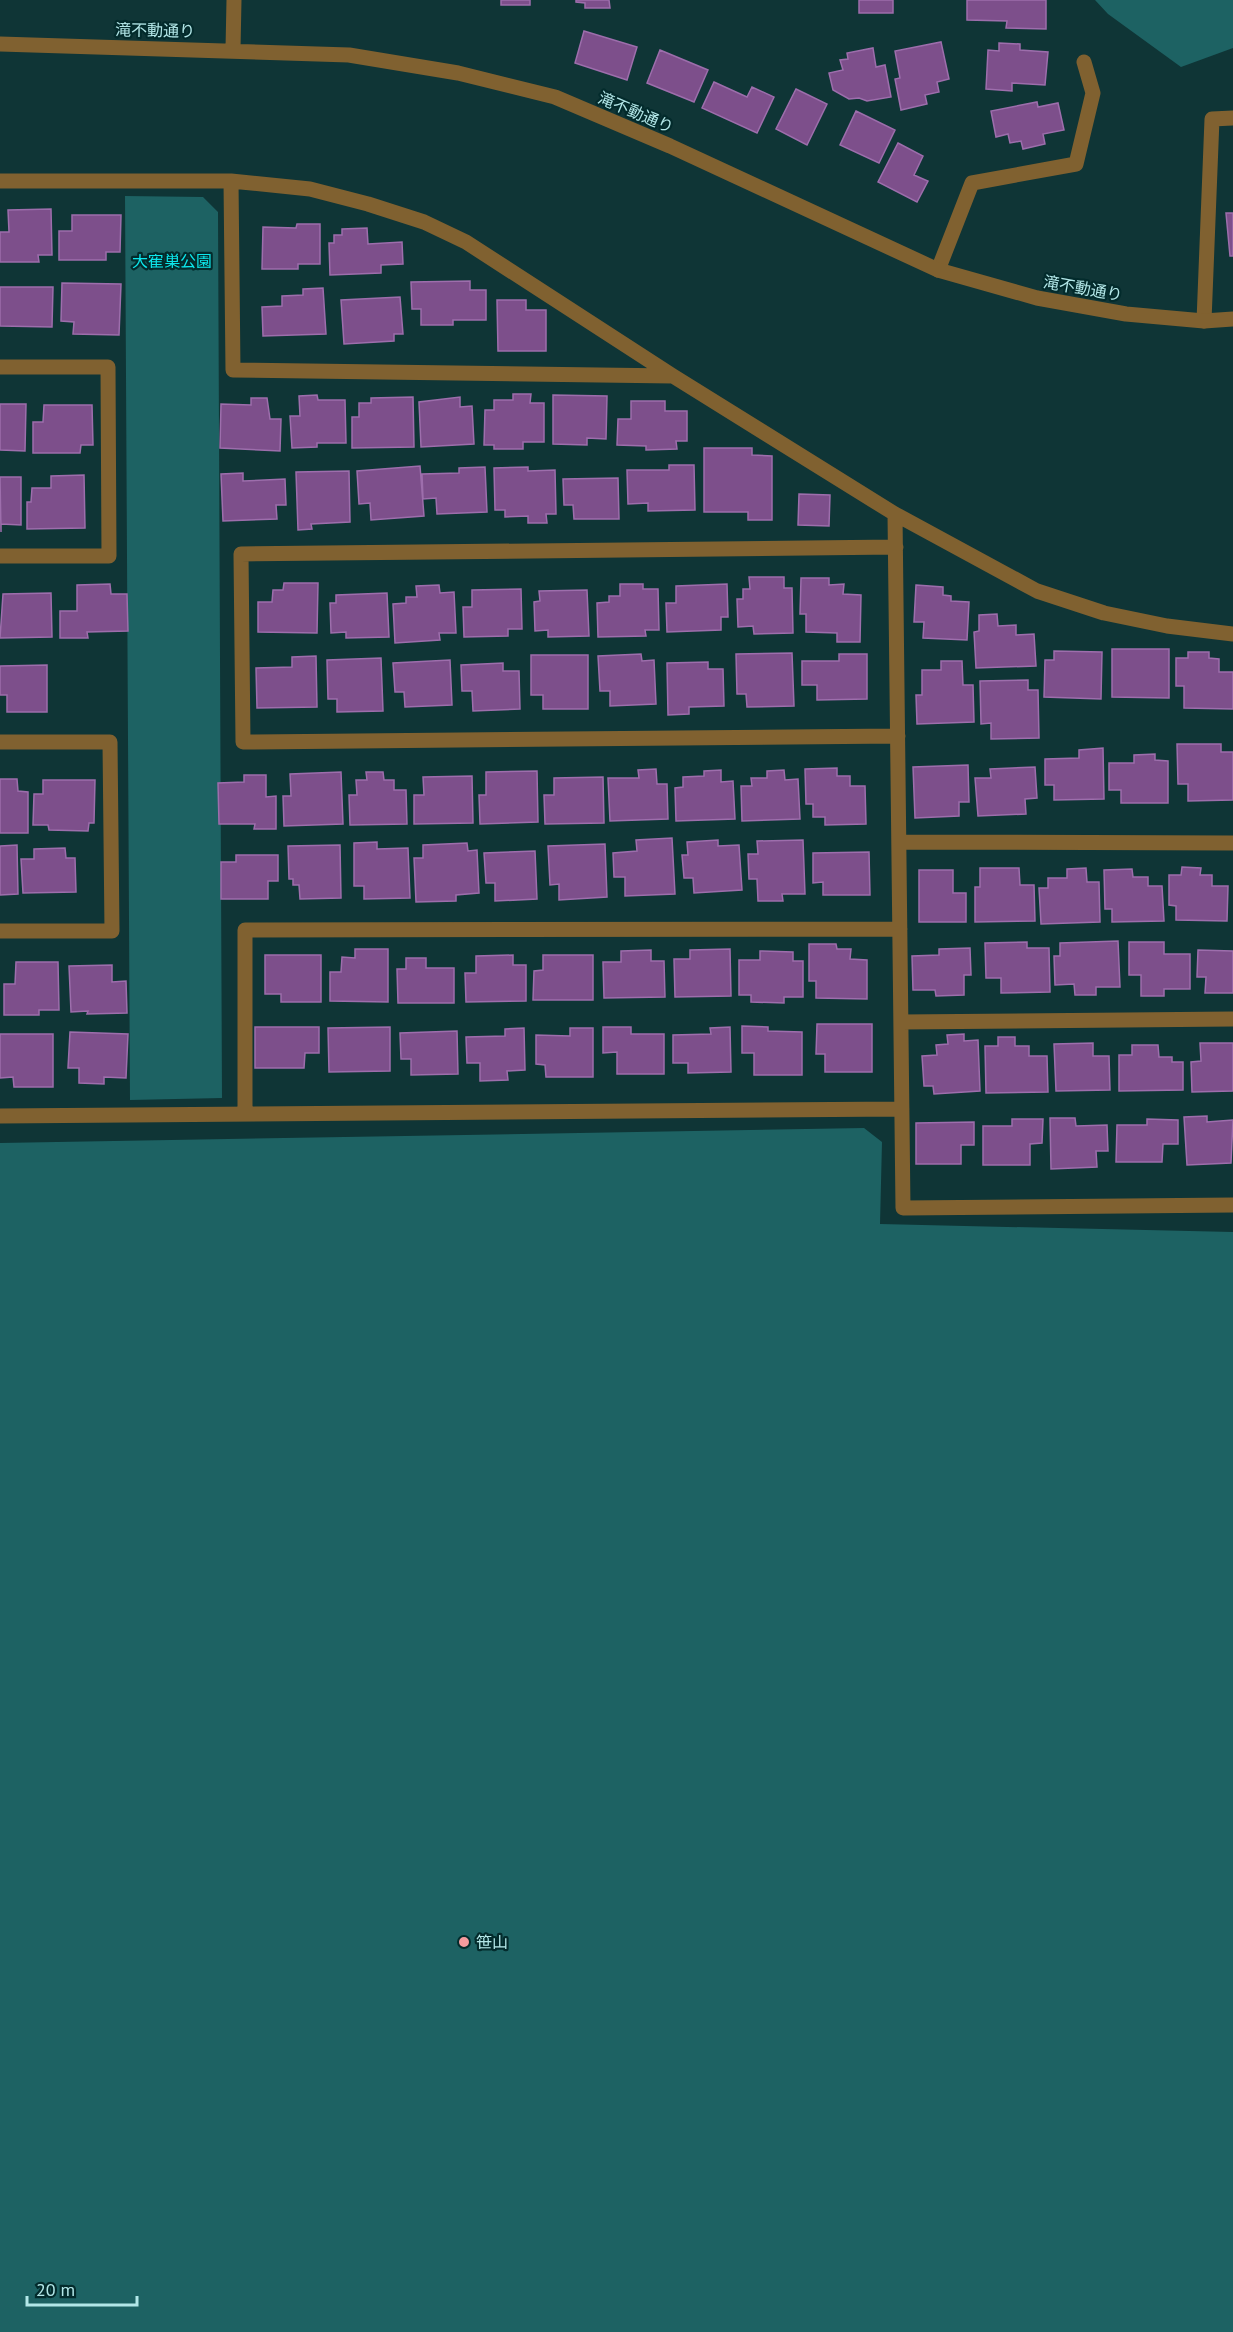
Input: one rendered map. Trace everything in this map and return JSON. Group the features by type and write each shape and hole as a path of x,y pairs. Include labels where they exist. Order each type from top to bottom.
{"street":[{"path":"233,49 234,0"},
{"name":"滝不動通り","path":"0,44 233,49 349,55 458,73 555,97 670,146 939,270 1037,298 1126,314 1204,321 1233,319"},
{"path":"939,270 972,183 1077,164 1093,93 1084,62"},
{"path":"1204,321 1212,119 1233,118"},
{"path":"0,181 231,181 310,189 424,222 466,242 673,376 895,514 1037,591 1104,613 1167,626 1233,634"},
{"path":"231,181 233,370 673,376"},
{"path":"0,368 108,367 109,544 109,556 0,556"},
{"path":"895,514 903,1208 1233,1205"},
{"path":"896,548 241,554 243,742 898,736"},
{"path":"0,742 110,742 112,931 0,931"},
{"path":"899,842 1233,843"},
{"path":"245,1114 245,930 900,929"},
{"path":"901,1023 1233,1019"},
{"path":"0,1116 902,1109"}],"green space":[{"path":"1095,0 1233,0 1233,48 1181,67 1108,14"},
{"name":"大寉巣公園","path":"125,196 203,197 218,212 222,1098 130,1100"},
{"path":"864,1128 882,1142 880,1224 1233,1232 1233,2332 0,2332 0,1143"}],"building":[{"path":"501,0 530,0 530,5 501,5"},
{"path":"576,0 609,0 610,8 585,8 585,3 576,2"},
{"path":"859,0 893,0 893,13 859,13"},
{"path":"967,0 1046,0 1046,29 1006,28 1007,21 967,20"},
{"path":"584,31 637,47 627,80 575,63"},
{"path":"941,42 949,79 937,82 939,92 925,95 927,104 901,110 895,79 900,78 895,51"},
{"path":"999,43 1020,44 1020,50 1048,52 1045,85 1012,83 1012,91 986,89 988,50 999,51"},
{"path":"873,48 876,67 885,65 891,97 867,101 859,98 849,99 833,90 829,73 843,70 840,60 848,59 847,53"},
{"path":"660,50 708,70 694,102 647,83"},
{"path":"714,82 747,97 752,87 774,97 757,133 702,108"},
{"path":"796,89 827,104 807,145 776,129"},
{"path":"1037,102 1038,107 1058,103 1064,130 1043,134 1045,144 1023,149 1021,141 1010,143 1008,134 996,137 991,111"},
{"path":"856,111 895,130 879,163 840,145"},
{"path":"898,143 923,156 914,175 928,181 917,202 878,182"},
{"path":"51,209 52,255 38,255 39,262 0,262 0,232 9,232 8,210"},
{"path":"1226,213 1233,213 1233,256 1230,256"},
{"path":"72,215 121,215 120,252 106,252 106,260 59,260 59,231 72,231"},
{"path":"297,224 320,224 320,264 298,264 298,269 262,269 263,227 296,228"},
{"path":"367,228 368,244 402,242 403,264 381,265 381,273 330,275 329,243 334,243 334,235 342,235 342,229"},
{"path":"470,281 470,290 486,290 486,320 453,320 453,325 421,325 421,309 412,309 411,282"},
{"path":"62,283 121,284 119,335 73,334 74,322 61,321"},
{"path":"0,287 53,287 52,327 0,326"},
{"path":"323,288 326,334 263,336 262,307 282,306 282,296 303,295 303,289"},
{"path":"400,297 403,334 394,334 394,341 344,344 341,300"},
{"path":"497,300 526,300 526,310 546,310 546,351 498,351"},
{"path":"513,394 531,394 530,403 544,403 544,442 523,442 523,449 494,449 494,445 484,445 485,410 494,410 494,400 513,400"},
{"path":"317,395 318,400 345,400 346,443 317,443 317,447 292,448 290,416 300,416 299,396"},
{"path":"553,395 607,396 606,439 587,438 587,445 553,444"},
{"path":"413,397 414,447 352,448 352,417 359,417 359,403 371,403 371,398"},
{"path":"460,397 460,407 472,406 474,444 421,447 419,402"},
{"path":"251,398 267,398 270,419 281,419 280,451 220,448 221,404 251,405"},
{"path":"631,401 665,401 665,411 687,411 687,441 676,441 677,449 646,450 646,446 617,445 618,419 631,419"},
{"path":"0,404 26,404 25,451 0,450"},
{"path":"44,405 92,405 93,445 81,445 80,453 33,453 33,422 43,422"},
{"path":"704,448 752,448 752,455 772,456 772,520 748,520 748,512 704,512"},
{"path":"669,465 694,465 695,510 648,511 648,503 628,504 627,470 669,470"},
{"path":"420,466 424,516 371,520 370,503 359,504 357,471"},
{"path":"485,467 487,512 437,514 436,498 423,499 422,474 459,473 459,468"},
{"path":"528,467 528,471 555,470 556,514 546,514 547,523 528,523 528,516 505,517 505,510 495,510 494,468"},
{"path":"349,471 350,522 311,524 312,529 298,530 296,472"},
{"path":"243,473 243,481 285,479 286,505 276,505 277,519 223,521 221,474"},
{"path":"84,475 85,528 27,529 27,502 31,502 32,488 51,488 51,476"},
{"path":"0,477 21,477 21,525 1,524 1,532"},
{"path":"618,478 619,519 574,519 573,505 564,505 563,479"},
{"path":"799,494 830,495 829,526 798,525"},
{"path":"749,577 784,577 784,588 792,588 793,633 754,634 753,626 738,627 737,599 743,599 743,589 750,589"},
{"path":"801,578 829,578 829,585 844,584 843,594 861,595 860,642 837,642 837,633 806,632 806,614 800,614"},
{"path":"284,583 318,583 317,633 258,632 258,602 272,602 273,590 283,590"},
{"path":"110,584 111,594 127,594 128,631 87,632 88,638 60,638 60,611 77,611 77,585"},
{"path":"620,584 643,584 643,589 658,589 659,630 645,630 646,636 598,637 597,603 609,602 609,596 620,596"},
{"path":"727,584 728,617 721,617 721,630 667,632 666,603 676,603 676,586"},
{"path":"439,585 440,593 454,592 456,633 439,633 440,640 395,643 393,604 406,603 406,597 417,597 416,586"},
{"path":"916,585 943,587 943,595 951,596 951,601 969,602 967,640 923,638 924,622 914,622"},
{"path":"521,589 522,629 508,629 508,636 464,637 463,607 472,607 472,590"},
{"path":"587,590 589,636 548,637 548,630 535,631 534,602 540,601 539,591"},
{"path":"51,593 52,637 0,638 3,594"},
{"path":"387,593 389,637 346,638 346,632 331,633 330,603 336,603 336,595"},
{"path":"997,614 998,626 1016,625 1016,635 1034,634 1036,666 976,668 974,632 979,631 979,615"},
{"path":"1112,649 1169,649 1169,698 1112,697"},
{"path":"1054,651 1102,652 1101,699 1044,697 1045,660 1054,660"},
{"path":"1188,652 1209,652 1209,658 1219,659 1219,672 1233,672 1233,709 1184,708 1184,686 1176,686 1176,658 1188,658"},
{"path":"792,653 794,706 747,707 746,694 737,694 736,654"},
{"path":"641,654 642,661 654,660 656,704 610,706 610,691 600,691 598,656"},
{"path":"839,654 867,654 867,699 817,700 817,685 802,685 802,661 839,661"},
{"path":"531,655 588,655 588,709 543,709 543,695 531,695"},
{"path":"316,656 317,707 257,708 256,668 292,667 292,657"},
{"path":"381,658 383,711 337,712 337,699 328,699 327,660"},
{"path":"450,660 452,705 405,707 404,692 395,692 393,663"},
{"path":"941,661 962,661 963,685 973,685 974,722 917,724 916,695 922,695 922,670 941,670"},
{"path":"708,662 708,669 723,669 724,706 689,707 689,714 668,715 667,663"},
{"path":"503,663 503,671 519,671 520,709 473,711 472,691 462,691 461,665"},
{"path":"47,665 47,712 7,712 7,695 0,695 0,666"},
{"path":"1028,680 1028,690 1038,690 1039,738 991,739 991,723 981,724 980,681"},
{"path":"1177,744 1221,744 1221,752 1233,752 1233,800 1188,801 1188,784 1178,784"},
{"path":"1103,748 1104,799 1054,800 1054,785 1045,785 1045,759 1079,758 1079,750"},
{"path":"1155,754 1155,760 1168,761 1168,803 1121,803 1121,790 1109,790 1109,763 1134,763 1134,755"},
{"path":"968,765 969,802 959,802 959,816 915,818 913,767"},
{"path":"1035,767 1037,798 1025,799 1026,814 978,816 975,778 991,778 990,769"},
{"path":"837,768 837,776 850,776 850,786 865,786 866,824 825,825 825,817 813,817 813,804 806,804 805,769"},
{"path":"656,769 657,784 667,784 668,819 610,821 608,778 639,778 638,770"},
{"path":"721,770 721,782 733,781 735,819 676,821 675,788 683,787 683,777 704,776 704,771"},
{"path":"784,770 785,780 798,779 800,819 742,821 741,786 752,786 751,778 767,778 767,771"},
{"path":"537,771 538,822 480,824 479,795 486,795 486,772"},
{"path":"341,772 343,824 284,826 283,796 291,796 290,774"},
{"path":"366,772 383,772 384,780 394,780 394,790 406,790 407,824 350,825 349,795 357,795 356,780 367,780"},
{"path":"244,775 266,775 266,797 276,796 276,829 254,829 255,824 219,824 218,783 244,782"},
{"path":"472,776 473,823 414,824 414,795 424,795 423,777"},
{"path":"603,777 604,823 545,824 544,795 554,795 554,778"},
{"path":"0,779 17,779 18,791 28,792 28,833 0,833"},
{"path":"43,780 95,780 94,823 89,823 88,831 49,830 48,825 33,825 34,794 43,794"},
{"path":"672,838 675,894 625,896 625,877 614,877 613,853 637,851 636,840"},
{"path":"718,840 718,846 739,845 742,890 694,893 693,878 684,878 682,855 688,855 687,842"},
{"path":"803,840 805,894 782,894 783,901 758,901 757,879 749,879 748,854 758,854 757,841"},
{"path":"377,842 377,849 408,848 410,898 364,899 364,886 354,886 354,843"},
{"path":"467,843 468,851 477,850 479,893 456,895 456,901 416,902 414,858 423,858 423,845"},
{"path":"605,844 607,897 559,900 559,884 550,885 548,846"},
{"path":"17,845 18,894 0,895 0,846"},
{"path":"340,845 341,898 300,899 299,885 293,885 293,879 289,879 288,846"},
{"path":"65,848 66,858 75,858 76,892 23,893 21,859 34,859 34,849"},
{"path":"535,851 537,899 495,901 495,883 486,883 484,853"},
{"path":"869,852 870,895 823,895 823,882 813,883 813,853"},
{"path":"236,855 278,855 278,881 268,881 268,899 221,899 221,862 236,862"},
{"path":"1182,867 1201,868 1200,875 1212,875 1212,886 1228,886 1227,921 1176,920 1176,906 1169,905 1169,875 1181,875"},
{"path":"980,868 1019,868 1020,885 1034,885 1035,921 975,922 975,887 980,887"},
{"path":"1086,868 1087,882 1099,882 1100,922 1041,924 1039,888 1048,888 1048,878 1067,878 1067,869"},
{"path":"1132,869 1133,877 1148,877 1148,886 1162,886 1164,921 1112,922 1112,909 1105,909 1104,870"},
{"path":"919,870 953,870 953,893 966,893 966,922 919,922"},
{"path":"1118,941 1120,987 1096,987 1096,995 1075,995 1074,984 1055,985 1054,956 1060,956 1060,943"},
{"path":"1027,942 1027,948 1049,948 1050,992 1001,993 1001,978 986,978 985,943"},
{"path":"1129,942 1164,942 1164,954 1190,954 1190,989 1164,989 1164,996 1141,996 1141,975 1129,975"},
{"path":"809,944 836,944 837,949 851,949 850,959 867,960 867,999 816,998 816,981 809,981"},
{"path":"970,948 971,975 964,975 964,995 936,996 935,990 913,990 912,956 939,955 939,949"},
{"path":"355,949 388,949 388,1002 330,1001 330,972 341,972 342,957 355,958"},
{"path":"730,949 731,996 675,997 674,959 690,959 690,950"},
{"path":"651,950 651,961 664,961 665,997 604,998 603,962 621,962 621,951"},
{"path":"1198,950 1233,951 1233,993 1205,993 1206,977 1197,977"},
{"path":"760,951 793,952 793,961 803,961 803,997 784,997 784,1003 751,1002 751,995 739,995 739,960 760,960"},
{"path":"265,955 321,955 321,1002 281,1002 281,994 265,994"},
{"path":"513,955 513,965 526,965 526,1001 466,1002 465,973 476,973 476,956"},
{"path":"543,955 593,955 593,1000 533,1000 534,971 543,970"},
{"path":"406,958 426,958 426,968 454,968 454,1003 398,1003 397,969 406,969"},
{"path":"16,962 58,962 59,1010 39,1010 39,1015 4,1015 4,984 15,984"},
{"path":"112,965 112,982 126,981 127,1013 71,1012 69,966"},
{"path":"817,1024 872,1024 872,1072 825,1072 825,1054 816,1054"},
{"path":"742,1026 768,1027 768,1031 802,1032 802,1075 754,1075 754,1053 742,1053"},
{"path":"255,1027 319,1027 319,1053 305,1053 304,1068 255,1068"},
{"path":"390,1027 390,1071 329,1072 328,1028"},
{"path":"603,1027 631,1027 631,1034 664,1034 664,1074 617,1074 617,1052 603,1053"},
{"path":"730,1027 731,1072 688,1073 688,1063 673,1063 673,1035 711,1034 710,1028"},
{"path":"524,1028 525,1070 507,1071 508,1080 480,1081 480,1063 467,1063 466,1037 505,1036 505,1029"},
{"path":"570,1028 593,1028 593,1077 546,1077 545,1065 536,1064 536,1035 570,1036"},
{"path":"457,1031 458,1074 411,1075 411,1059 401,1059 400,1033"},
{"path":"70,1032 128,1034 126,1078 104,1077 104,1084 79,1083 79,1068 68,1068"},
{"path":"0,1034 53,1034 53,1087 14,1087 13,1077 0,1078"},
{"path":"964,1034 964,1041 978,1040 980,1091 934,1094 933,1086 924,1086 922,1056 937,1055 936,1045 948,1044 947,1035"},
{"path":"998,1037 1015,1037 1015,1046 1029,1046 1029,1056 1047,1056 1048,1092 986,1093 985,1046 998,1046"},
{"path":"1093,1043 1093,1056 1109,1056 1110,1090 1056,1091 1054,1044"},
{"path":"1200,1043 1233,1043 1233,1091 1192,1092 1191,1062 1201,1061"},
{"path":"1132,1045 1158,1045 1159,1057 1172,1057 1172,1062 1183,1062 1183,1090 1119,1091 1119,1055 1132,1055"},
{"path":"1207,1116 1207,1122 1233,1120 1231,1163 1187,1165 1184,1117"},
{"path":"1050,1118 1075,1118 1076,1126 1107,1125 1108,1151 1096,1151 1097,1167 1051,1169"},
{"path":"1012,1119 1043,1119 1042,1143 1030,1144 1030,1165 983,1165 983,1126 1012,1126"},
{"path":"1147,1119 1178,1120 1178,1144 1163,1144 1162,1162 1116,1162 1117,1125 1147,1125"},
{"path":"974,1122 974,1145 961,1145 961,1164 916,1164 916,1123"}],"place":[{"name":"笹山","path":"464,1942"}]}
